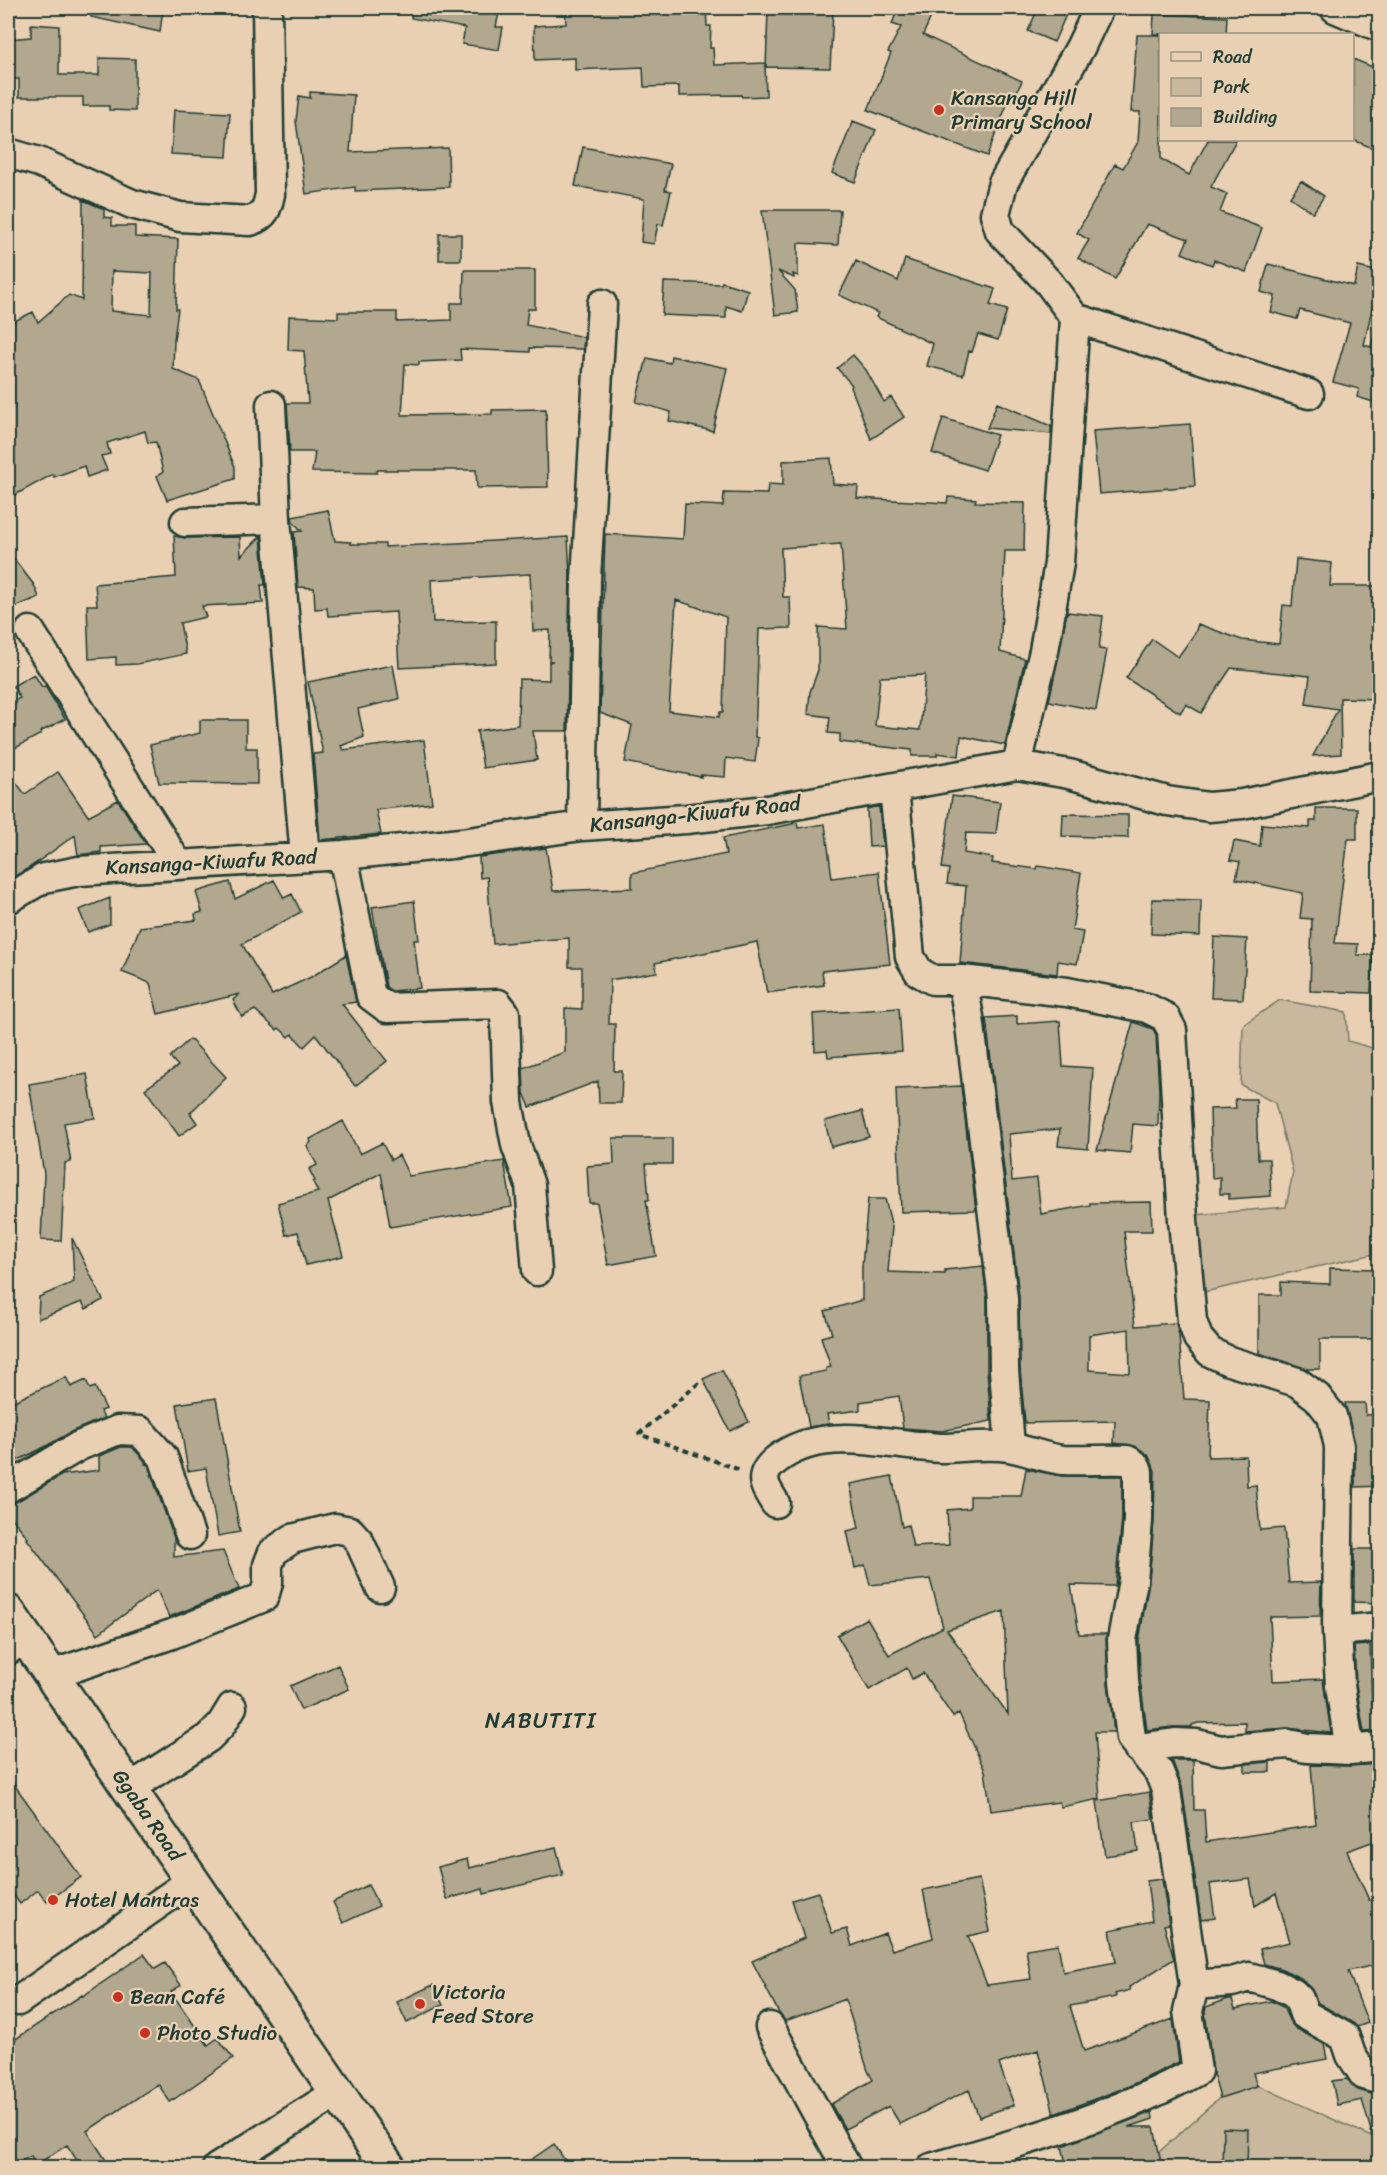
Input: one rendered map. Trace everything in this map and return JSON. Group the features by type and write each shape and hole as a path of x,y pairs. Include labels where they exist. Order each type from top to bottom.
{"main road":[{"name":"Ggaba Road","path":"13,1633 51,1675 390,2168"}],"street":[{"path":"8,153 39,162 132,204 180,217 250,221 260,218 267,211 270,194 267,8"},
{"path":"1099,8 1080,48 1003,183 995,214 1000,231 1049,283 1075,318 1309,394"},
{"path":"1335,8 1380,27"},
{"path":"582,826 586,579 602,304"},
{"path":"1017,765 1044,651 1059,563 1075,318"},
{"path":"271,405 276,519 305,857"},
{"path":"185,522 276,519"},
{"path":"30,632 178,864"},
{"name":"Kansanga-Kiwafu Road","path":"8,899 44,878 79,871 343,855 460,843 582,826 686,819 767,810 1017,765 1069,774 1167,801 1209,807 1242,804 1380,776"},
{"path":"894,788 910,957 919,972 933,980 962,980 1067,992 1147,1008 1165,1017 1172,1030 1183,1220 1192,1321 1198,1338 1210,1352 1229,1361 1297,1382 1317,1398 1332,1416 1339,1446 1337,1632 1340,1686 1350,1750"},
{"path":"343,855 371,996 377,1002 387,1008 498,1004 505,1013 508,1102 516,1145 530,1185 537,1271"},
{"path":"962,980 969,1017 1003,1298 1004,1370 1010,1447"},
{"path":"8,1488 79,1446 118,1430 140,1431 163,1457 190,1535"},
{"path":"775,1503 765,1485 765,1471 783,1455 797,1447 815,1442 857,1439 932,1447 1010,1447 1064,1460 1127,1460 1134,1464 1138,1471 1138,1520 1133,1580 1122,1640 1129,1723 1131,1738 1159,1772 1166,1790 1194,1985 1188,2011 1197,2071 1126,2105 1071,2126 931,2168"},
{"path":"51,1675 172,1635 264,1597 268,1583 268,1565 273,1552 292,1539 335,1528 350,1531 358,1541 380,1587"},
{"path":"1337,1632 1380,1628"},
{"path":"130,1788 208,1738 221,1725 232,1707"},
{"path":"1138,1748 1175,1743 1231,1750 1288,1744 1307,1748 1350,1750 1380,1747"},
{"path":"18,2001 193,1880"},
{"path":"1194,1985 1232,1982 1249,1977 1277,1985 1293,1993 1299,1999 1304,2014 1345,2037 1364,2075 1380,2080"},
{"path":"770,2027 847,2168"},
{"path":"217,2168 338,2092"}],"path":[{"path":"699,1383 639,1434 764,1478"}],"green space":[{"path":"1280,1000 1346,1012 1348,1041 1379,1050 1379,1253 1204,1292 1195,1215 1286,1207 1293,1172 1275,1103 1241,1085 1243,1025"},
{"path":"1242,2078 1379,2140 1379,2167 1141,2168"}],"building":[{"path":"92,8 163,8 160,32 91,17"},
{"path":"412,8 500,8 496,27 503,27 499,50 462,44 465,28 411,18"},
{"path":"565,8 706,8 707,26 711,26 710,48 713,48 714,65 765,63 766,96 679,96 679,86 644,87 643,67 575,70 575,58 535,60 534,26 566,24"},
{"path":"898,8 935,8 923,35 1022,81 1011,103 1008,102 987,156 868,110 891,53 888,52 901,27 892,24"},
{"path":"1038,8 1069,8 1054,42 1028,31"},
{"path":"768,10 833,13 830,68 766,67"},
{"path":"1154,14 1227,17 1226,33 1153,34"},
{"path":"31,24 59,26 59,75 99,75 99,58 135,59 135,111 109,110 109,106 83,106 83,97 19,97 19,79 8,79 8,39 31,37"},
{"path":"1137,35 1159,35 1161,159 1189,175 1207,141 1235,141 1211,187 1227,194 1220,212 1262,228 1246,272 1214,260 1212,265 1182,253 1188,239 1147,224 1115,279 1078,258 1089,240 1077,233 1115,164 1123,168 1138,142 1140,112 1131,112"},
{"path":"1354,59 1380,70 1380,151 1354,140"},
{"path":"310,92 354,95 350,152 448,148 449,187 355,191 355,187 306,194 296,121 299,96 310,98"},
{"path":"174,110 230,113 227,157 171,154"},
{"path":"853,121 876,130 855,182 832,173"},
{"path":"583,147 671,164 665,190 671,191 663,225 658,224 654,244 641,242 644,199 575,186"},
{"path":"1301,181 1324,196 1313,213 1290,197"},
{"path":"83,200 104,209 104,217 112,218 112,226 135,226 135,237 178,239 176,309 178,309 173,369 199,380 235,467 235,479 167,500 157,476 163,472 156,442 148,443 145,431 107,443 110,454 101,456 107,470 87,477 84,466 54,477 53,474 8,499 8,324 33,312 38,322 69,295 82,300","holes":["112,271 152,273 151,315 111,311"]},
{"path":"762,210 840,210 838,245 798,243 798,276 793,274 794,278 778,271 795,290 798,312 775,315"},
{"path":"439,234 461,234 461,260 439,260"},
{"path":"905,259 995,289 990,305 1007,310 998,340 978,334 972,352 969,351 963,375 927,366 933,344 876,317 878,313 839,295 856,261 898,281"},
{"path":"1268,264 1354,286 1358,267 1380,272 1364,345 1371,347 1373,339 1380,340 1380,404 1357,397 1359,389 1333,382 1350,323 1300,310 1297,319 1271,312 1275,296 1261,292"},
{"path":"464,270 535,270 535,309 528,309 526,325 584,337 583,349 530,348 530,352 460,349 461,360 419,362 419,365 405,364 402,415 492,414 492,410 546,409 548,487 477,488 476,470 312,472 315,452 290,452 287,403 308,403 304,351 288,350 289,316 338,318 338,312 397,312 397,322 451,320 451,303 463,303"},
{"path":"664,282 721,284 722,282 748,290 742,311 726,306 726,318 662,315"},
{"path":"853,355 866,370 884,402 891,397 904,417 871,439 852,385 837,368"},
{"path":"671,356 727,368 713,431 669,421 671,412 636,402 647,358 670,363"},
{"path":"997,403 1051,426 1051,434 987,428"},
{"path":"943,418 997,435 985,470 932,453"},
{"path":"1190,424 1195,486 1099,494 1093,431"},
{"path":"831,458 833,484 858,486 857,498 947,503 948,497 976,499 975,502 1025,503 1024,551 1005,551 1000,652 1025,659 1005,745 961,736 959,756 937,753 937,756 912,756 912,750 840,742 840,734 828,733 830,717 808,714 810,692 818,670 818,627 847,629 841,544 781,548 783,597 790,597 791,628 759,629 755,737 758,738 755,762 726,758 725,777 701,775 701,777 625,762 632,725 600,713 605,534 683,539 685,504 723,506 724,493 767,494 768,484 783,485 783,461","holes":["676,600 726,617 723,712 720,712 719,717 669,711","925,675 920,730 875,726 880,677"]},
{"path":"328,510 335,541 351,542 351,544 385,544 385,547 568,537 570,575 567,731 533,731 537,760 483,768 477,731 518,725 519,679 549,680 549,662 553,661 549,661 550,630 533,631 530,574 431,580 433,622 496,621 496,663 399,668 396,612 328,616 327,608 315,609 314,588 298,587 294,532 302,531 293,522 292,517"},
{"path":"174,536 186,538 240,537 241,556 261,536 265,585 261,585 263,603 202,606 206,617 180,623 186,654 137,664 116,665 116,657 89,659 87,605 97,605 95,584 176,577"},
{"path":"8,551 34,585 39,597 8,610"},
{"path":"1296,559 1332,563 1330,586 1380,586 1380,699 1340,698 1341,754 1313,756 1338,709 1306,704 1310,676 1231,668 1201,713 1186,704 1180,713 1126,678 1152,639 1178,657 1195,633 1198,624 1242,640 1279,644 1283,605 1292,606"},
{"path":"1067,612 1103,616 1099,649 1107,650 1096,710 1049,701"},
{"path":"393,665 399,699 358,709 364,737 341,746 343,750 424,740 432,803 376,810 381,834 320,840 313,754 323,753 308,682"},
{"path":"34,674 42,687 45,686 65,719 8,752 8,704 20,698 13,686"},
{"path":"200,720 246,720 246,748 257,748 257,784 159,783 150,745 200,733"},
{"path":"8,772 25,794 58,772 88,816 118,800 146,844 101,847 101,852 78,855 75,835 8,880"},
{"path":"952,796 1000,802 996,834 966,833 964,853 993,858 992,863 1037,869 1038,866 1081,873 1072,930 1083,932 1077,964 1058,961 1057,974 960,963 966,886 947,884 949,869 942,868"},
{"path":"879,807 883,846 869,847 867,809"},
{"path":"1316,808 1357,808 1357,839 1348,839 1335,943 1358,944 1357,955 1373,955 1371,993 1310,991 1312,919 1300,918 1303,893 1236,879 1240,862 1230,860 1234,841 1260,846 1262,824 1310,828 1310,821 1316,821"},
{"path":"1063,814 1128,815 1128,838 1062,836"},
{"path":"797,823 798,828 825,824 832,878 879,872 890,964 822,971 824,985 767,993 757,942 655,963 657,972 610,980 609,1024 615,1024 614,1071 622,1071 621,1103 599,1103 598,1081 530,1107 524,1093 523,1068 565,1052 565,1008 582,1009 582,967 569,967 569,938 493,944 487,877 480,878 479,857 546,848 553,891 632,888 632,873 726,854 723,838"},
{"path":"274,880 284,898 292,894 301,912 242,944 272,995 311,977 346,955 356,1002 342,1004 387,1061 355,1086 316,1035 304,1047 292,1034 289,1037 279,1028 277,1030 255,1010 242,1017 233,1000 240,994 158,1014 150,983 122,972 140,927 196,920 195,914 202,912 196,892 230,882 235,899"},
{"path":"110,898 110,924 88,932 79,910"},
{"path":"1152,899 1201,900 1200,936 1151,934"},
{"path":"414,901 419,940 414,940 420,988 392,991 386,987 372,907"},
{"path":"1214,937 1247,939 1243,999 1211,998"},
{"path":"899,1008 902,1051 828,1057 827,1050 815,1051 813,1014"},
{"path":"1017,1016 1017,1024 1060,1021 1063,1066 1093,1068 1088,1149 1058,1146 1060,1129 1009,1134 1012,1181 1037,1178 1041,1214 1090,1205 1090,1203 1151,1202 1152,1231 1124,1231 1135,1326 1176,1323 1184,1399 1210,1400 1208,1457 1246,1456 1247,1486 1256,1485 1260,1530 1284,1528 1289,1583 1321,1582 1320,1616 1270,1617 1273,1681 1323,1679 1331,1733 1287,1728 1245,1731 1245,1722 1198,1723 1192,1727 1147,1730 1140,1680 1139,1641 1149,1581 1155,1471 1148,1455 1135,1446 1114,1443 1115,1421 1025,1423 1020,1369 1019,1296 986,1018","holes":["1129,1329 1130,1373 1089,1370 1089,1335"]},
{"path":"1133,1022 1153,1029 1156,1035 1158,1126 1133,1124 1130,1153 1097,1150"},
{"path":"190,1039 226,1077 190,1113 197,1123 179,1136 145,1089 178,1066 170,1057"},
{"path":"87,1074 95,1118 64,1123 71,1162 65,1163 61,1241 41,1240 44,1174 29,1084"},
{"path":"961,1086 976,1210 901,1212 896,1089"},
{"path":"1235,1099 1256,1099 1258,1159 1269,1159 1271,1196 1229,1199 1229,1194 1220,1194 1220,1177 1212,1178 1210,1109 1236,1108"},
{"path":"862,1111 869,1137 831,1147 825,1121"},
{"path":"343,1121 360,1154 382,1143 391,1160 399,1155 409,1176 504,1161 512,1207 390,1227 381,1173 328,1201 343,1256 306,1265 298,1232 286,1235 278,1203 318,1192 309,1169 317,1165 307,1146 311,1142 310,1139"},
{"path":"613,1138 672,1138 672,1164 646,1164 649,1200 646,1200 656,1256 608,1265 597,1203 589,1203 587,1166 614,1164"},
{"path":"868,1199 885,1199 892,1227 888,1272 945,1274 945,1270 983,1266 987,1299 987,1370 991,1421 942,1431 903,1428 899,1396 860,1402 860,1410 827,1414 829,1424 809,1427 799,1376 826,1371 826,1368 831,1367 821,1337 832,1334 825,1311 862,1300 862,1266"},
{"path":"72,1238 103,1300 86,1309 82,1302 38,1319 39,1297 74,1282"},
{"path":"1330,1268 1377,1269 1377,1339 1320,1339 1320,1369 1307,1369 1259,1353 1259,1295 1281,1295 1281,1282 1330,1284"},
{"path":"722,1370 749,1422 730,1431 703,1379"},
{"path":"66,1377 71,1387 86,1380 90,1389 95,1387 106,1409 100,1411 104,1418 73,1431 8,1465 8,1404"},
{"path":"216,1398 240,1532 218,1536 206,1468 188,1471 177,1404"},
{"path":"1345,1403 1365,1403 1366,1415 1380,1414 1380,1486 1355,1487 1355,1443"},
{"path":"121,1447 132,1447 148,1465 174,1538 174,1557 223,1551 239,1589 169,1617 157,1590 98,1634 8,1513 8,1504 16,1502 62,1475 99,1470 99,1456"},
{"path":"1026,1469 1062,1476 1122,1476 1122,1519 1115,1586 1071,1585 1079,1634 1106,1634 1108,1682 1114,1732 1095,1732 1100,1799 1061,1807 1059,1802 991,1811 985,1771 959,1713 953,1717 923,1673 912,1679 907,1668 869,1690 837,1635 867,1618 889,1655 943,1627 930,1579 870,1585 865,1565 855,1568 847,1531 859,1528 850,1484 892,1476 902,1527 908,1525 913,1547 949,1545 947,1510 970,1508 970,1496 1021,1496","holes":["1004,1611 1008,1714 947,1630"]},
{"path":"1354,1549 1380,1549 1380,1603 1354,1602"},
{"path":"1370,1645 1372,1705 1380,1705 1380,1731 1364,1732 1356,1684 1354,1646"},
{"path":"338,1665 349,1689 301,1710 290,1686"},
{"path":"1172,1760 1193,1760 1194,1810 1204,1810 1206,1842 1316,1825 1311,1765 1380,1764 1380,1839 1347,1851 1369,1900 1380,1901 1380,1964 1348,1971 1368,2023 1357,2027 1318,2003 1311,1988 1301,1978 1264,1964 1260,1949 1290,1942 1276,1893 1255,1906 1250,1879 1210,1884 1215,1918 1201,1920 1182,1787"},
{"path":"1270,1762 1270,1772 1245,1772 1245,1764"},
{"path":"8,1776 81,1877 47,1902 38,1890 20,1904 8,1887"},
{"path":"1149,1792 1153,1819 1134,1822 1138,1851 1105,1856 1097,1801"},
{"path":"556,1847 563,1875 484,1894 483,1889 447,1899 438,1867 467,1859 469,1868"},
{"path":"979,1879 990,1931 968,1936 987,1985 1031,1979 1026,1949 1058,1944 1063,1972 1116,1962 1110,1930 1152,1921 1147,1881 1162,1879 1169,1924 1164,1925 1174,1959 1129,1987 1130,1990 1115,1994 1116,1997 1070,2006 1084,2051 1173,2019 1179,2062 1127,2087 1054,2114 1038,2050 999,2064 1014,2105 979,2117 969,2090 900,2124 889,2106 845,2129 831,2104 873,2080 845,1999 785,2021 752,1961 804,1938 792,1900 818,1892 832,1933 847,1929 852,1946 885,1933 892,1950 933,1938 923,1890"},
{"path":"368,1885 379,1906 343,1923 333,1902"},
{"path":"144,1954 155,1969 165,1963 181,1985 171,1992 208,2045 218,2038 233,2058 170,2102 158,2084 87,2131 111,2168 82,2168 67,2145 36,2165 31,2156 8,2168 8,2044"},
{"name":"Victoria Feed Store","path":"433,1985 443,2005 407,2023 397,2002"},
{"path":"1232,1999 1235,2009 1271,2001 1283,2007 1295,2028 1324,2044 1327,2059 1253,2073 1257,2086 1220,2098 1213,2073 1205,2012 1206,2007"},
{"path":"1347,2079 1358,2090 1380,2096 1380,2140 1374,2141 1362,2100 1337,2105 1332,2081"},
{"path":"1152,2112 1153,2119 1129,2127 1154,2127 1162,2168 1067,2168 1062,2146"},
{"path":"1223,2128 1248,2129 1247,2168 1222,2168"},
{"path":"554,2144 570,2168 519,2168"}],"place":[{"name":"Kansanga Hill Primary School","path":"939,110"},
{"name":"Hotel Mantras","path":"53,1900"},
{"name":"Bean Café","path":"118,1997"},
{"name":"Victoria Feed Store","path":"420,2004"},
{"name":"Photo Studio","path":"145,2033"}],"district":[{"name":"NABUTITI","path":"541,1720"}]}
